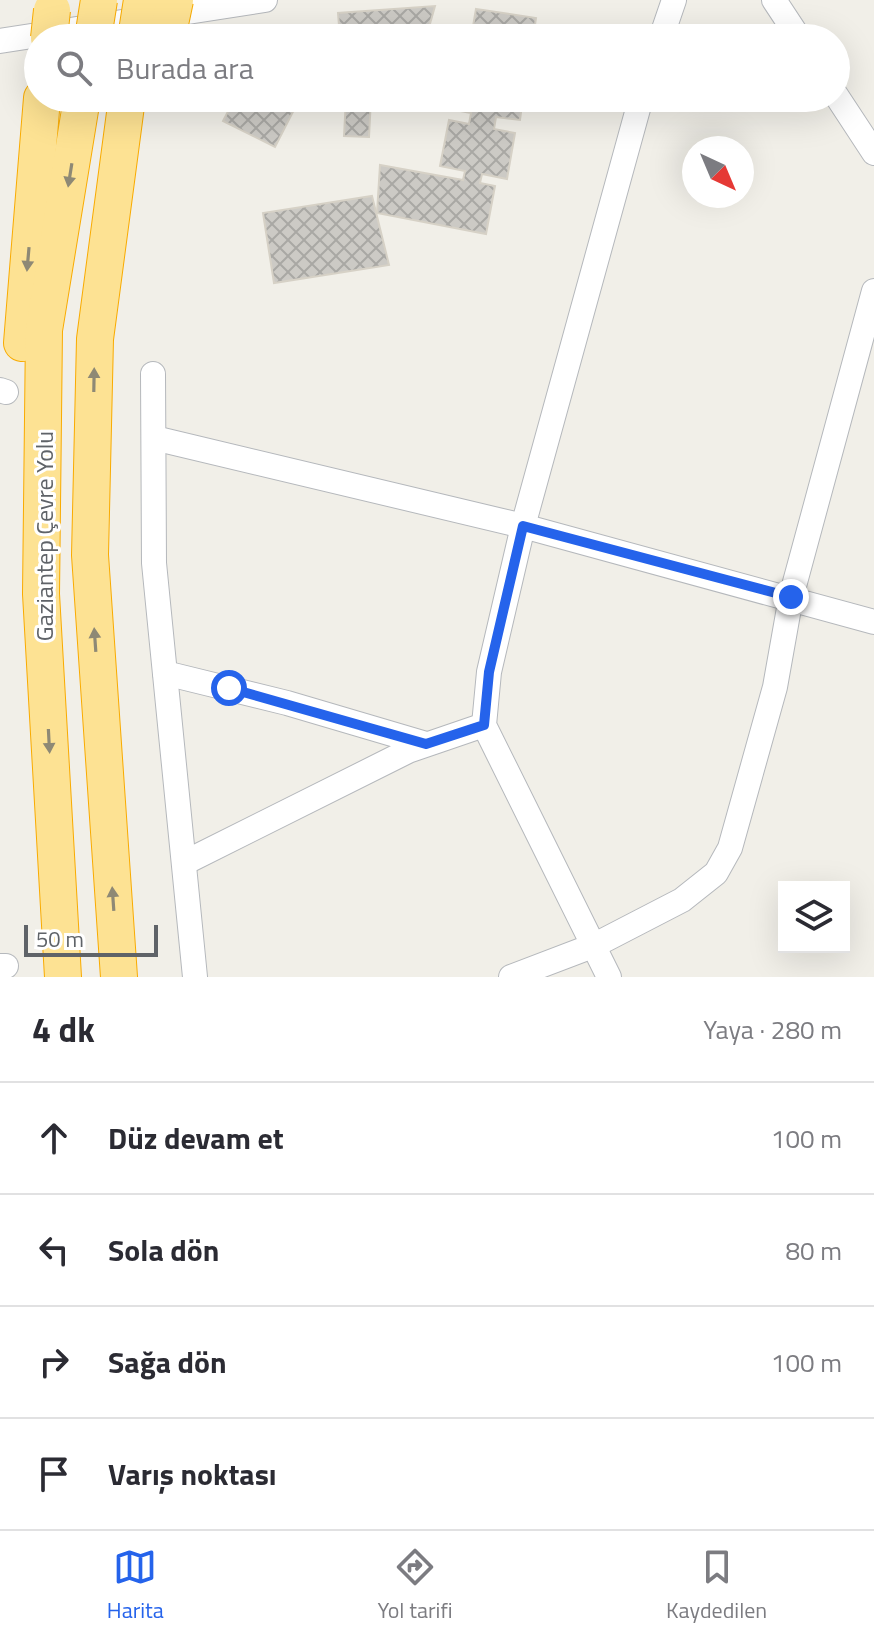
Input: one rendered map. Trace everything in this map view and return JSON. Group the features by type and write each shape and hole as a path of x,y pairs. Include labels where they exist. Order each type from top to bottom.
{"highway":[{"path":"95,24 99,0"},
{"path":"138,24 142,0"},
{"path":"170,24 175,0"},
{"path":"41,112 22,324 20,529 46,695"},
{"name":"Gaziantep Çevre Yolu","path":"63,977 41,594 44,330 80,112"},
{"name":"Gaziantep Çevre Yolu","path":"119,977 90,555 95,339 125,112"},
{"path":"104,272 149,112"}],"street":[{"path":"110,24 265,0"},
{"path":"774,0 790,24"},
{"path":"663,24 666,1"},
{"path":"0,41 24,37"},
{"path":"609,977 484,725 489,672 523,526 637,112"},
{"path":"847,112 874,153"},
{"path":"511,977 595,945 682,900 716,873 730,848 775,687 791,597 874,291"},
{"path":"153,374 154,563 195,977"},
{"path":"154,438 523,526 874,622"},
{"path":"165,673 287,703 426,744"},
{"path":"184,863 408,751 484,725"}],"building":[{"path":"435,6 430,24 339,24 338,13"},
{"path":"476,9 536,18 535,24 473,24"},
{"path":"228,112 293,112 275,147 223,121"},
{"path":"345,112 370,112 369,137 344,136"},
{"path":"466,112 521,112 520,120 496,117 494,129 515,133 507,179 482,174 480,183 495,186 486,234 377,213 380,165 463,180 465,171 440,166 449,120 469,124 471,113"},
{"path":"372,196 389,265 274,283 263,213"}],"route":[{"path":"229,688 426,744 484,725 489,672 523,526 791,597"}]}
